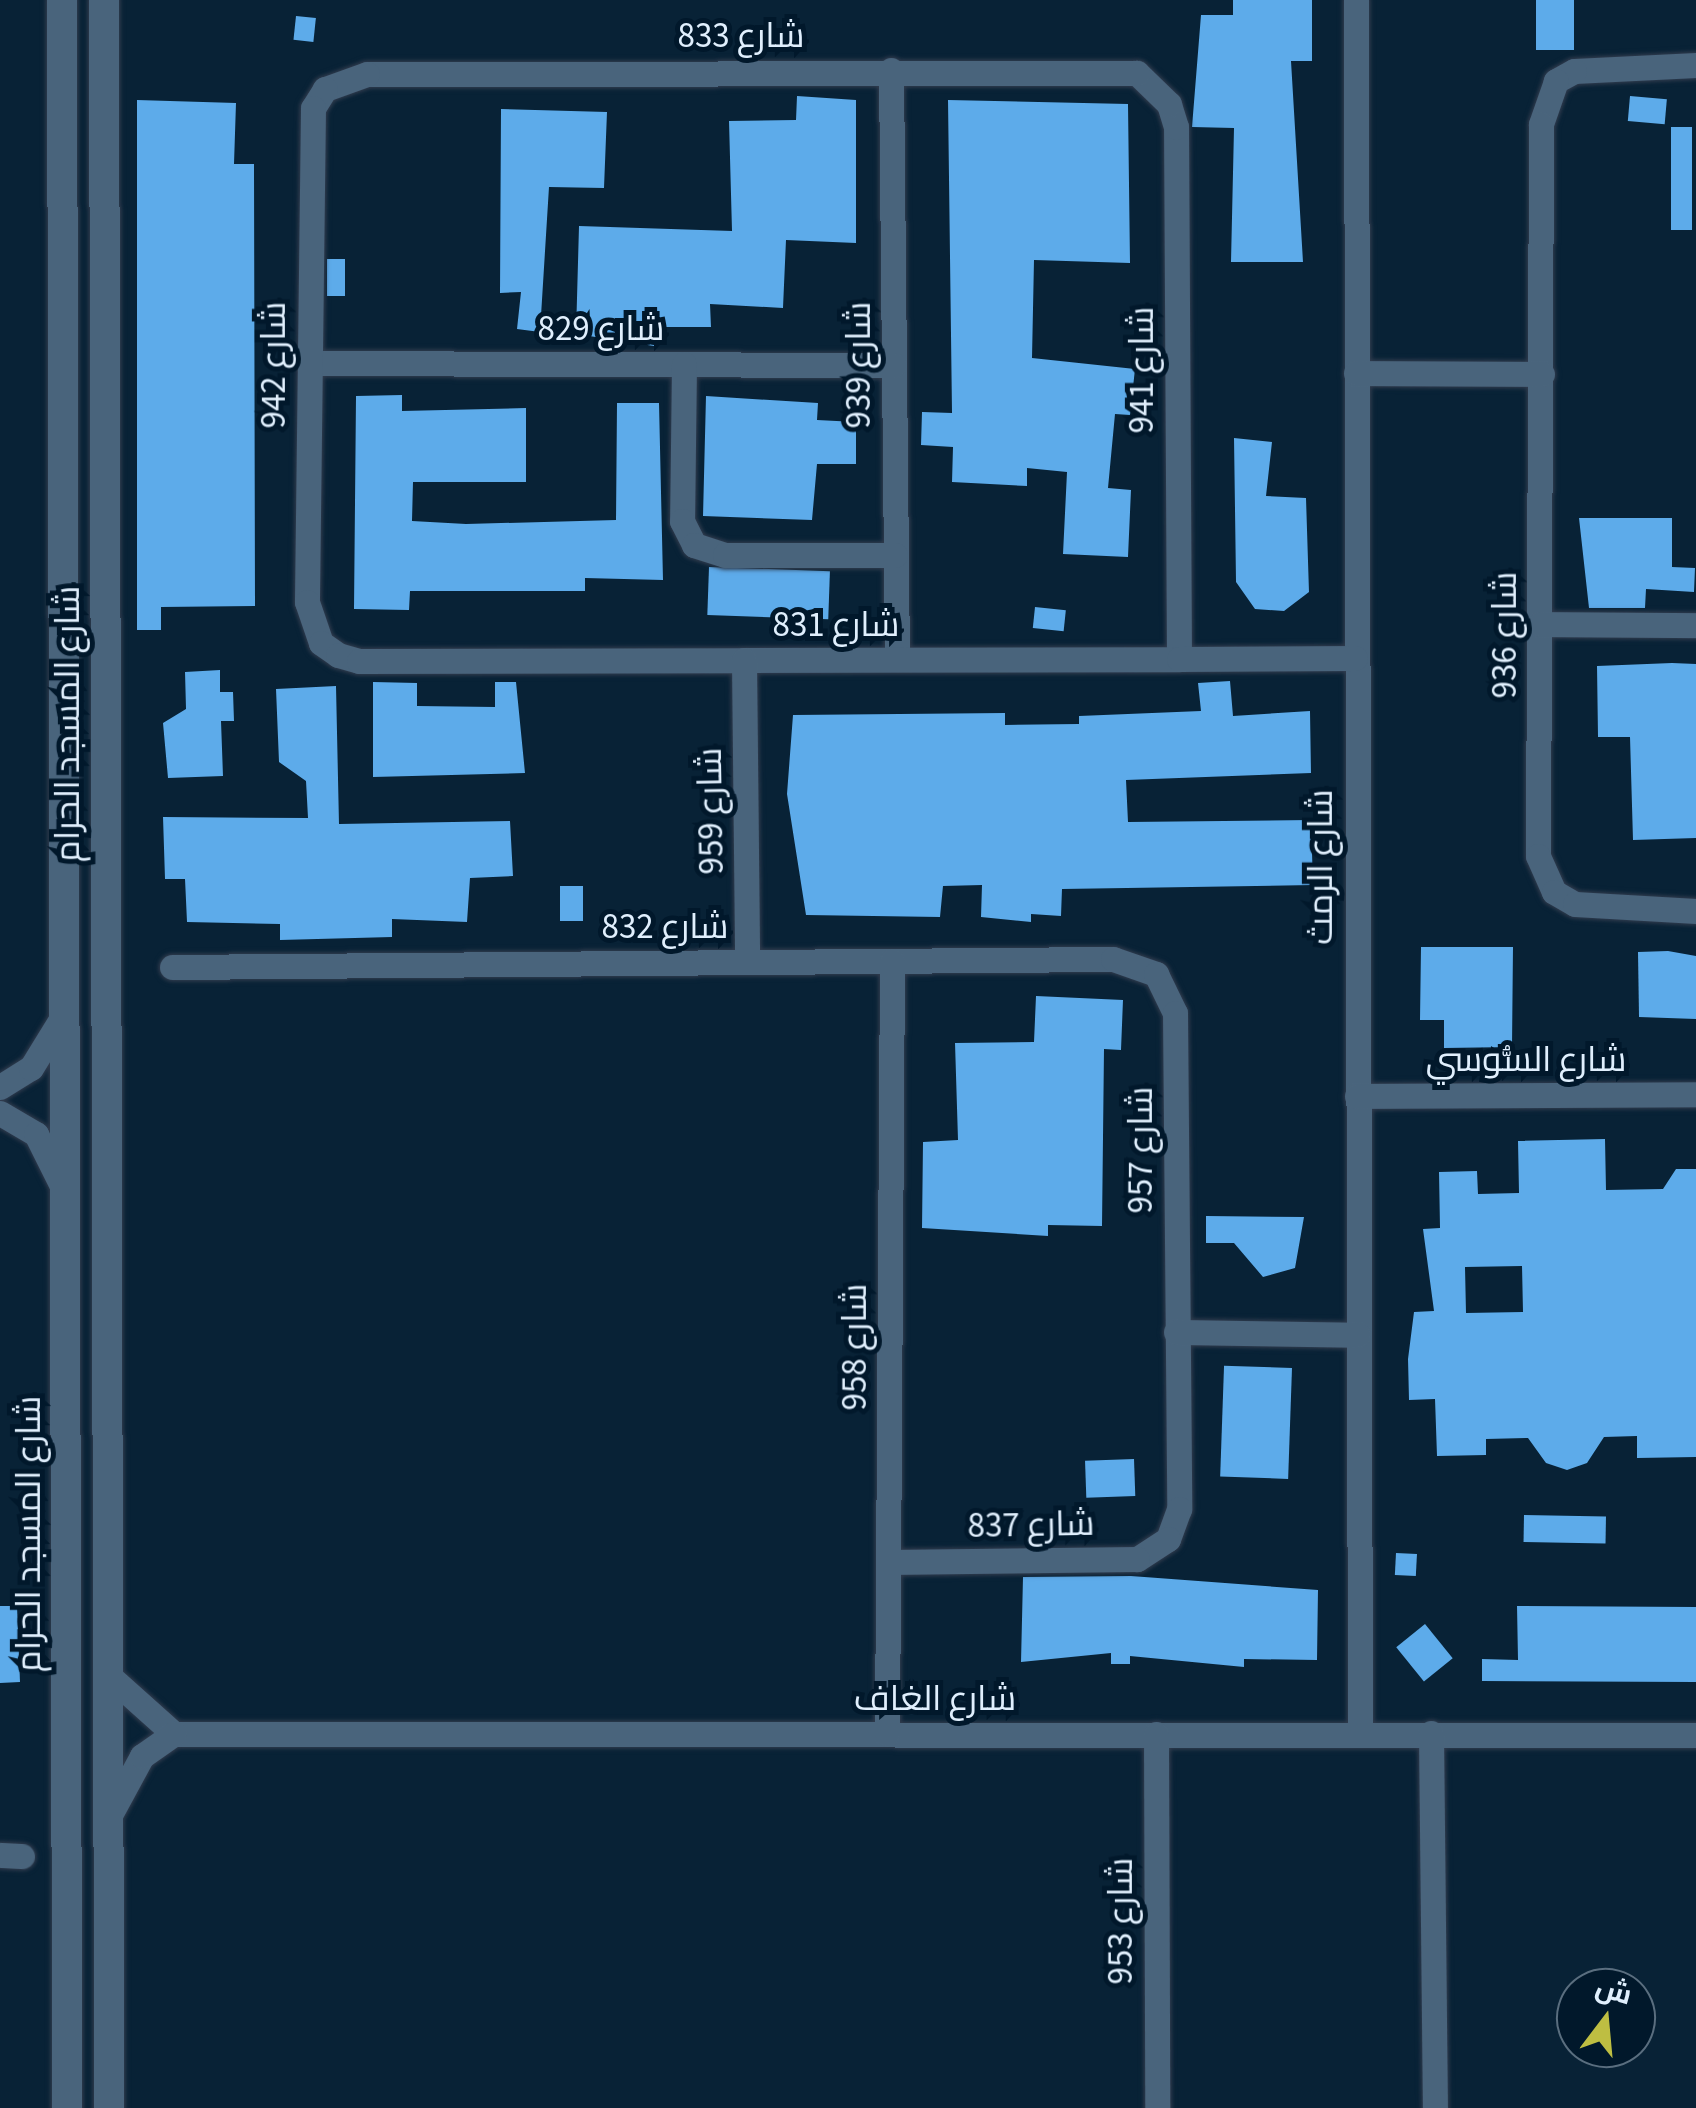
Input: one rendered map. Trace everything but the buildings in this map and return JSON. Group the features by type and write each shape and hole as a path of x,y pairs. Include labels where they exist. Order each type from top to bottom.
{"street":[{"name":"شارع المسجد الحرام","path":"62,0 67,2108"},
{"name":"شارع المسجد الحرام","path":"104,0 109,2108"},
{"name":"شارع الرمث","path":"1356,0 1360,1733"},
{"name":"شارع 936","path":"1696,64 1598,65 1556,81 1541,124 1538,856 1554,892 1598,909 1696,911"},
{"name":"شارع 833","path":"325,90 367,74 1114,68 1157,86"},
{"name":"شارع 939","path":"892,70 897,660"},
{"name":"شارع 941","path":"1157,86 1176,128 1179,658"},
{"name":"شارع 942","path":"321,643 307,602 309,131 325,90"},
{"name":"شارع 829","path":"309,363 894,364"},
{"path":"684,364 682,521 694,546 725,555 895,555"},
{"path":"1356,373 1542,374"},
{"path":"1540,624 1696,625"},
{"name":"شارع 831","path":"321,643 359,661 1355,658"},
{"name":"شارع 959","path":"744,660 747,962"},
{"name":"شارع 832","path":"172,966 1113,959 1156,974"},
{"name":"شارع 958","path":"887,1734 892,961"},
{"name":"شارع 957","path":"1156,974 1175,1013 1178,1509 1168,1539"},
{"path":"0,1087 31,1068 65,1011"},
{"name":"شارع السُّوسي","path":"1357,1096 1696,1094"},
{"path":"0,1113 36,1134 66,1196"},
{"path":"1176,1332 1358,1335"},
{"name":"شارع 837","path":"888,1562 1137,1559 1168,1539"},
{"path":"106,1674 174,1734 119,1787 108,1824"},
{"path":"1431,1733 1435,2108"},
{"name":"شارع الغاف","path":"174,1734 1696,1735"},
{"name":"شارع 953","path":"1156,1734 1156,2108"}]}
